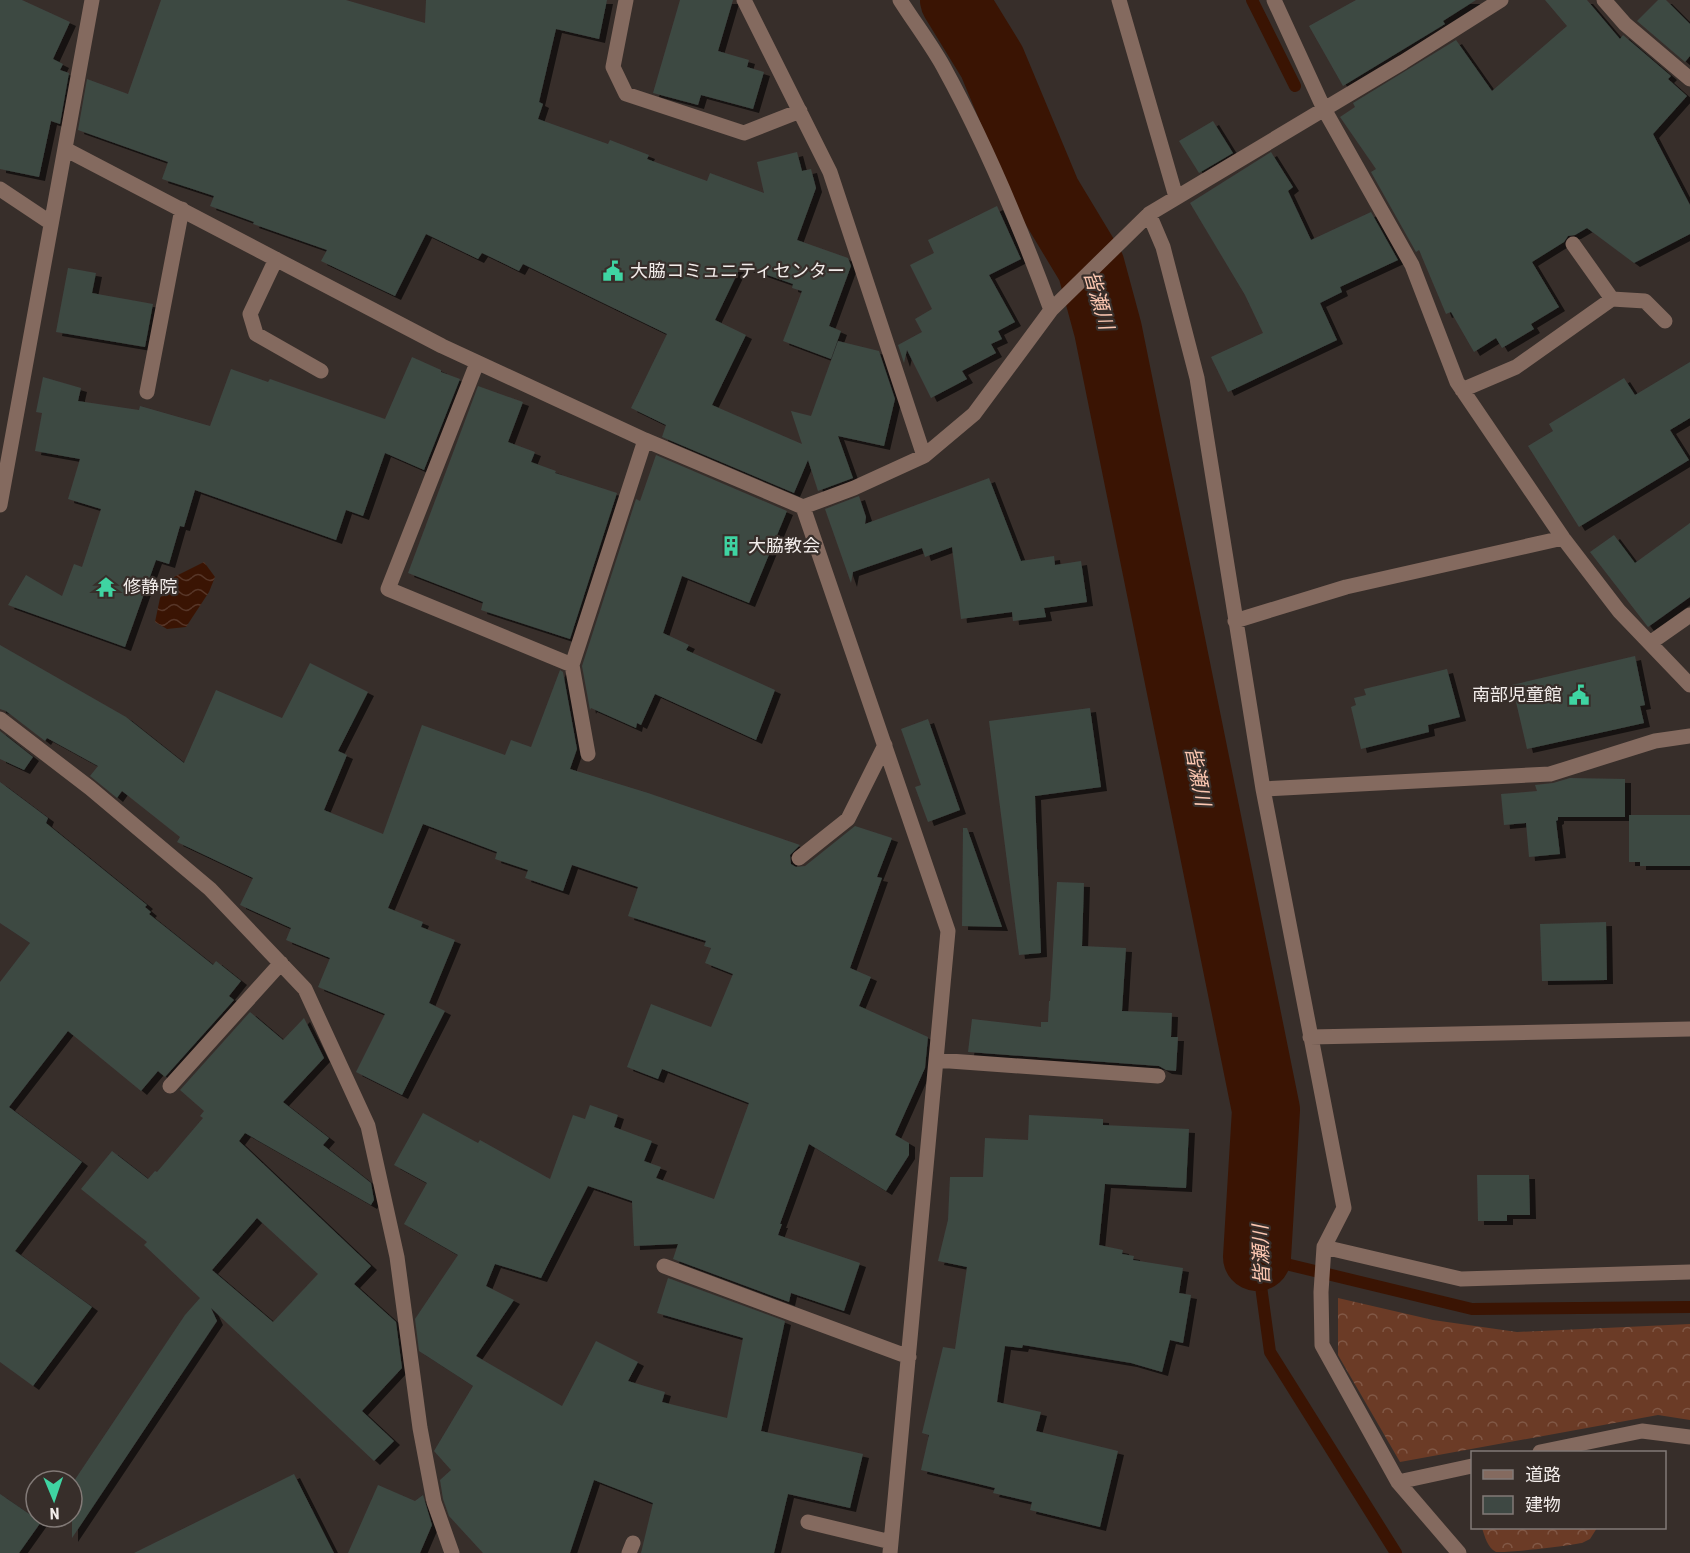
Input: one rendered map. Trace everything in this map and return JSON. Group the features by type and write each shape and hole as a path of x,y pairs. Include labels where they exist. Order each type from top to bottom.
{"street":[{"path":"0,505 92,0"},
{"path":"626,0 613,67 626,94 744,133 800,111"},
{"path":"744,0 830,172 924,456"},
{"path":"900,0 942,65 992,164 1023,233 1051,310"},
{"path":"1119,0 1176,197"},
{"path":"1274,0 1324,109 1412,266 1457,382 1563,538 1619,611 1690,685"},
{"path":"65,149 477,363 645,440 803,507 854,488 924,456 974,414 1051,310 1149,214 1501,0"},
{"path":"1604,0 1625,24 1690,79"},
{"path":"0,189 51,223"},
{"path":"147,392 182,209"},
{"path":"1149,214 1163,247 1197,378 1263,789 1344,1208 1324,1248 1321,1292 1322,1345 1398,1482 1459,1553"},
{"path":"1573,244 1612,299"},
{"path":"276,259 250,314 256,334 321,371"},
{"path":"1462,390 1516,367 1612,299 1645,301 1665,321"},
{"path":"477,363 388,589 572,665"},
{"path":"588,754 572,665 645,440"},
{"path":"803,507 948,931 891,1547 808,1522"},
{"path":"1235,621 1346,587 1563,538"},
{"path":"1650,644 1690,615"},
{"path":"0,719 90,788 210,889 305,989 368,1126 397,1257 420,1428 434,1502 452,1553"},
{"path":"1263,789 1550,774 1654,741 1690,736"},
{"path":"800,858 848,819 885,745"},
{"path":"170,1086 281,963"},
{"path":"1310,1037 1690,1029"},
{"path":"936,1060 1158,1076"},
{"path":"1324,1248 1461,1279 1690,1272"},
{"path":"664,1266 909,1357"},
{"path":"1545,1451 1642,1431 1690,1437"},
{"path":"1398,1482 1471,1467"}],"green space":[{"path":"1338,1298 1433,1320 1517,1332 1690,1324 1690,1420 1658,1415 1400,1462 1338,1355"},
{"path":"1482,1529 1596,1529 1590,1539 1582,1543 1538,1549 1496,1552 1487,1542"}],"water":[{"path":"204,562 215,577 209,592 186,627 167,629 155,622 160,598 172,578"}],"building":[{"path":"0,0 22,0 70,22 53,59 63,64 60,70 69,73 60,124 51,121 39,177 0,169"},
{"path":"161,0 346,0 425,23 426,0 607,0 599,39 556,29 539,102 543,104 538,119 608,144 610,140 649,155 647,159 707,181 710,173 764,193 757,162 797,152 802,171 811,169 816,188 797,240 848,258 851,266 829,326 841,331 831,359 783,341 802,291 792,288 793,284 741,266 715,320 746,335 712,405 802,444 791,411 811,416 838,341 879,351 895,399 884,446 838,436 853,478 818,491 808,460 794,493 662,437 666,425 631,408 667,334 523,264 519,271 482,253 478,259 426,234 395,296 321,261 327,250 210,206 214,196 162,179 168,162 78,130 87,79 128,94"},
{"path":"680,0 733,0 718,51 749,60 747,67 764,72 753,109 701,95 698,105 653,93"},
{"path":"1356,0 1476,0 1443,21 1445,24 1343,86 1309,26"},
{"path":"1545,0 1587,0 1620,39 1623,35 1671,76 1668,79 1687,96 1653,134 1690,205 1690,234 1634,263 1587,228 1568,236 1564,242 1532,262 1559,307 1531,324 1534,329 1502,348 1496,338 1474,352 1451,312 1446,314 1419,250 1416,252 1371,172 1376,169 1340,117 1355,107 1353,103 1456,40 1492,91 1567,26"},
{"path":"1658,0 1666,0 1690,24 1690,56 1685,62 1637,21"},
{"path":"1213,121 1233,153 1199,173 1179,141"},
{"path":"1271,152 1293,187 1288,191 1311,240 1371,212 1398,260 1340,287 1342,292 1320,303 1337,340 1228,392 1211,357 1263,333 1245,295 1190,203"},
{"path":"997,206 1021,259 989,275 1015,322 998,331 1002,339 991,344 996,353 962,371 967,379 931,398 907,350 904,363 898,345 922,332 915,319 932,309 910,265 934,253 928,240"},
{"path":"68,268 96,273 92,293 153,304 145,347 56,332"},
{"path":"412,357 460,379 424,470 385,453 363,516 346,510 336,540 195,490 184,527 180,526 169,564 156,560 125,647 8,605 26,575 62,596 74,564 82,567 101,509 68,499 80,459 35,451 42,413 36,412 43,377 81,388 78,401 139,410 140,406 210,426 231,369 268,382 270,379 385,419"},
{"path":"1690,362 1690,418 1670,430 1689,460 1579,527 1528,446 1553,431 1549,424 1624,378 1635,395"},
{"path":"478,386 523,402 508,442 535,452 531,462 556,471 555,473 617,493 570,639 481,610 483,602 408,573"},
{"path":"656,455 787,511 749,603 682,576 663,633 689,645 686,650 775,690 756,740 655,694 641,725 637,723 636,728 591,708 590,710 582,666 636,499 640,501"},
{"path":"989,478 1021,561 1054,556 1055,565 1081,561 1087,602 1044,608 1046,617 1013,621 1012,612 961,619 952,547 925,557 922,548 853,572 851,583 825,509 859,496 866,517 865,524"},
{"path":"1690,523 1690,597 1648,627 1590,552 1614,535 1635,563"},
{"path":"0,645 126,717 184,763 216,690 282,718 310,663 368,692 338,751 347,755 324,810 383,834 422,725 505,755 511,740 531,747 560,670 563,672 577,749 570,769 800,845 790,855 791,864 796,867 805,866 855,826 892,838 877,877 882,878 850,968 871,977 859,1006 928,1037 925,1068 895,1135 909,1143 909,1155 886,1191 809,1144 778,1235 860,1263 844,1311 791,1293 789,1302 673,1259 678,1244 634,1246 632,1201 588,1186 541,1278 495,1264 486,1286 514,1300 476,1356 562,1406 596,1341 638,1362 628,1381 665,1392 662,1402 727,1418 743,1338 657,1313 668,1278 785,1321 761,1431 863,1454 850,1508 788,1494 774,1553 641,1553 653,1503 594,1480 570,1553 483,1553 449,1516 443,1499 440,1480 451,1470 434,1451 473,1386 419,1351 415,1319 458,1255 404,1224 427,1183 394,1165 423,1113 478,1143 480,1140 550,1179 573,1115 585,1119 590,1105 618,1115 614,1127 652,1141 644,1161 661,1167 656,1178 714,1199 749,1103 662,1069 658,1079 627,1067 651,1004 711,1027 733,974 705,963 711,948 704,946 706,941 628,916 638,887 572,865 563,891 525,878 528,870 495,859 497,852 423,824 388,908 423,922 421,927 455,940 429,1003 445,1011 402,1095 356,1072 385,1014 318,987 330,958 286,940 291,928 240,905 253,878 177,842 180,837 122,791 117,798 90,776 98,766 47,738 45,741 6,711 0,709"},
{"name":"南部児童館","path":"1635,656 1645,705 1640,706 1644,723 1527,749 1512,685"},
{"path":"1447,669 1460,717 1428,725 1429,732 1361,749 1351,707 1356,705 1354,698 1366,695 1364,689"},
{"path":"1090,708 1101,787 1035,796 1041,953 1019,955 989,721"},
{"path":"928,719 960,810 928,822 915,787 921,785 901,729"},
{"path":"0,731 33,757 24,770 0,759"},
{"path":"1570,778 1625,779 1625,817 1558,817 1556,821 1560,854 1529,857 1526,823 1504,825 1501,794 1537,791 1535,785"},
{"path":"0,782 48,818 46,823 147,905 145,907 151,912 149,914 213,965 216,961 241,981 229,996 234,1000 165,1077 158,1071 141,1091 68,1031 9,1107 82,1162 15,1251 92,1307 33,1386 0,1362 0,982 30,943 0,923"},
{"path":"1629,815 1690,815 1690,866 1640,866 1640,862 1629,862"},
{"path":"963,828 967,828 1002,927 962,926"},
{"path":"1057,882 1084,883 1082,946 1126,948 1122,1011 1172,1013 1171,1037 1178,1037 1176,1071 1166,1070 1159,1066 968,1052 972,1019 1041,1027 1041,1022 1048,1022"},
{"path":"1606,922 1607,980 1542,981 1540,924"},
{"path":"250,1012 283,1040 304,1018 324,1058 283,1102 329,1138 323,1145 371,1183 374,1200 371,1205 245,1133 239,1141 371,1266 354,1284 396,1322 402,1368 362,1411 394,1441 374,1461 211,1308 217,1321 84,1520 84,1469 82,1469 185,1315 200,1298 144,1245 147,1242 81,1189 112,1151 148,1179 155,1171 157,1172 203,1118 200,1116 204,1111 180,1090","holes":["257,1218 318,1274 273,1322 212,1270"]},
{"path":"1029,1115 1103,1119 1103,1125 1189,1129 1186,1188 1105,1184 1099,1245 1123,1250 1122,1254 1134,1256 1133,1260 1183,1268 1179,1293 1191,1295 1183,1343 1170,1340 1162,1372 1131,1363 1023,1345 1022,1348 1005,1346 997,1402 1041,1412 1036,1431 1118,1451 1100,1527 1030,1510 1032,1502 993,1493 995,1488 921,1470 929,1435 922,1433 943,1347 955,1349 967,1267 938,1261 948,1220 950,1177 983,1177 985,1138 1028,1140"},
{"path":"1477,1175 1529,1175 1530,1215 1507,1215 1507,1221 1478,1221"},
{"path":"294,1474 334,1553 134,1553"},
{"path":"378,1485 415,1501 423,1495 432,1525 420,1553 348,1553"},
{"path":"0,1494 24,1510 24,1529 36,1529 19,1553 0,1553"},
{"path":"72,1529 78,1529 72,1538"}],"waterway":[{"name":"皆瀬川","path":"954,0 992,62 1047,194 1091,267 1108,330 1266,1110 1257,1257"},
{"path":"1252,0 1295,86"},
{"path":"1396,1553 1270,1352 1257,1257 1472,1309 1690,1307"}],"place":[{"name":"大脇コミュニティセンター","path":"613,271"},
{"name":"大脇教会","path":"731,546"},
{"name":"修静院","path":"106,587"},
{"name":"南部児童館","path":"1579,695"}]}
